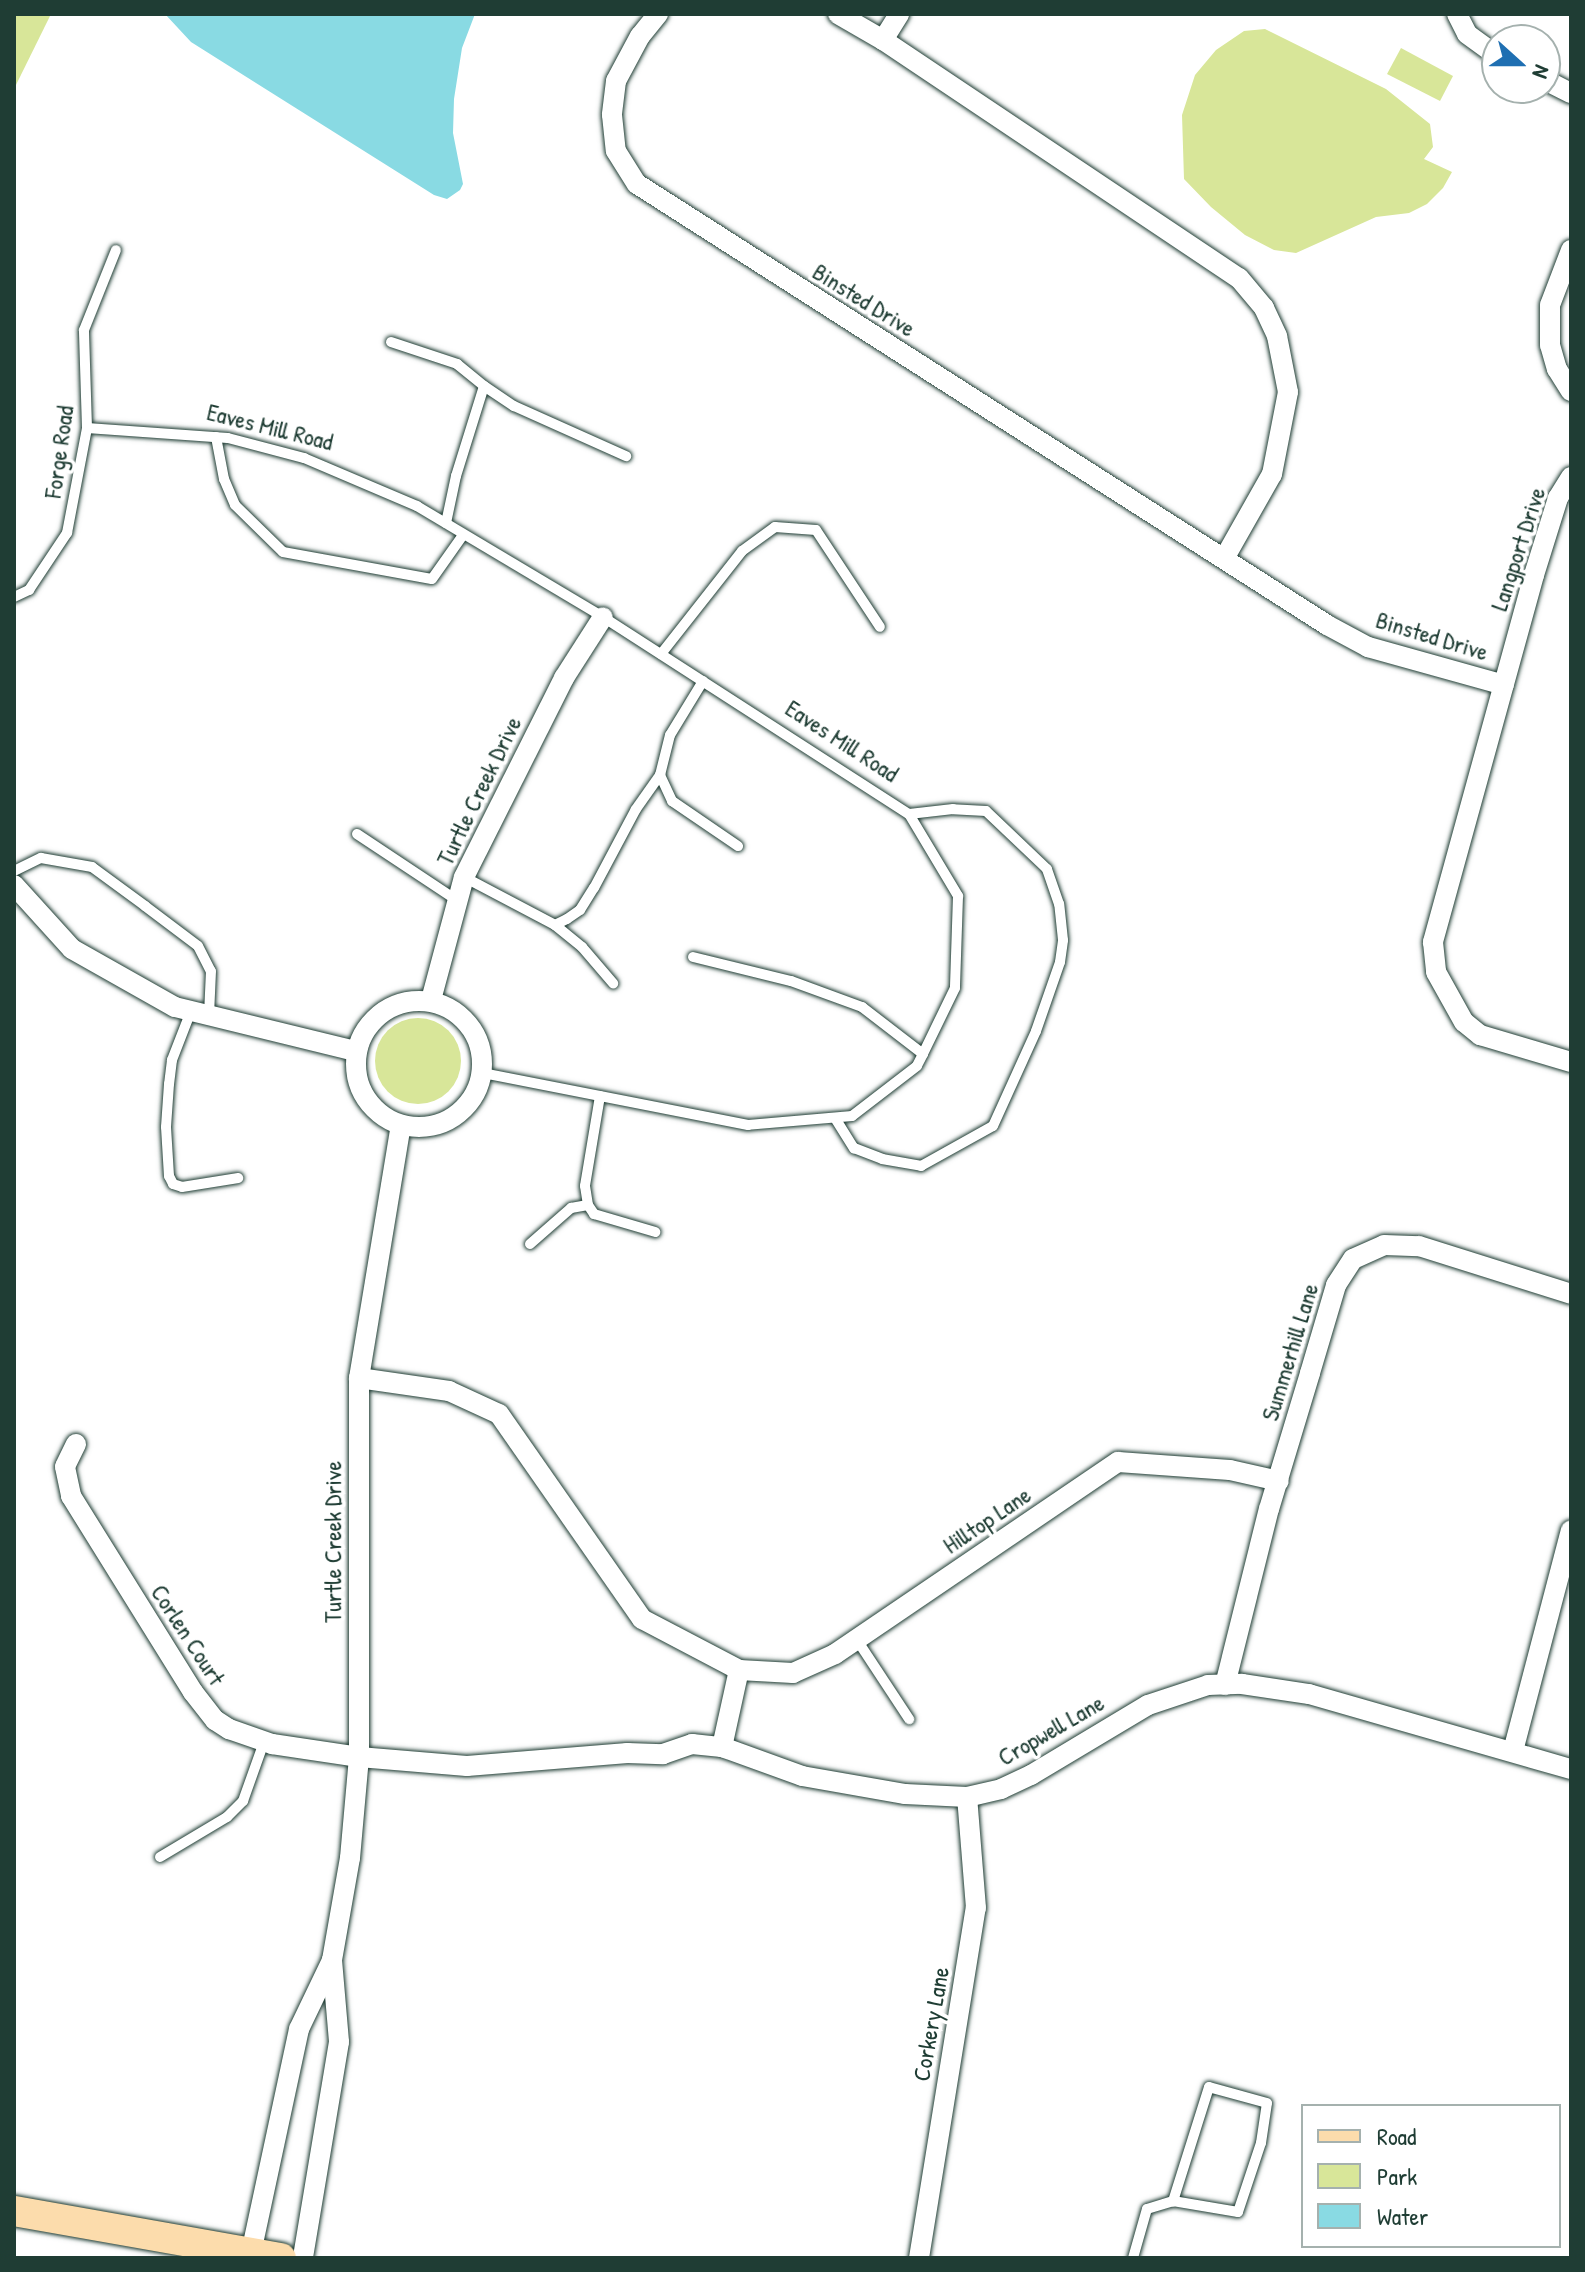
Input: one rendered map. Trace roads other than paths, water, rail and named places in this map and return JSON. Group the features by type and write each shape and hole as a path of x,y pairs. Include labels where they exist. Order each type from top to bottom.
{"main road":[{"path":"14,2211 281,2258"}],"street":[{"name":"Binsted Drive","path":"658,14 640,36 616,81 612,115 616,151 637,184 657,201 1368,647 1504,685"},
{"path":"838,14 883,40 1239,278 1264,308 1277,336 1288,392 1272,474 1225,557"},
{"path":"883,40 899,14"},
{"path":"1457,14 1467,34 1481,44"},
{"path":"1571,250 1550,305 1550,345 1557,369 1571,391"},
{"name":"Langport Drive","path":"1571,477 1558,498 1433,942 1436,972 1464,1022 1480,1035 1571,1062"},
{"name":"Turtle Creek Drive","path":"431,1000 464,877 564,678 603,617"},
{"path":"14,885 72,949 175,1007 356,1051"},
{"path":"431,1000 453,1009 471,1026 481,1048 482,1073 473,1098 453,1118 428,1127 401,1125 380,1114 364,1097 356,1075 356,1051 371,1022 398,1003 431,1000"},
{"name":"Turtle Creek Drive","path":"303,2258 339,2042 332,1960 350,1858 359,1757 359,1378 401,1125"},
{"name":"Summerhill Lane","path":"1225,1685 1279,1481 1336,1285 1353,1259 1384,1245 1419,1246 1571,1294"},
{"name":"Hilltop Lane","path":"359,1378 449,1391 499,1414 642,1619 739,1670 793,1673 835,1654 1118,1462 1230,1470 1279,1481"},
{"name":"Corlen Court","path":"76,1444 65,1467 66,1482 98,1542 204,1707 229,1729 264,1742 359,1757"},
{"path":"1513,1751 1571,1530"},
{"path":"722,1747 739,1670"},
{"name":"Cropwell Lane","path":"359,1757 439,1765 490,1766 627,1753 663,1754 692,1744 722,1747 802,1776 905,1794 967,1797 1001,1789 1031,1775 1148,1705 1208,1685 1225,1685 1309,1694 1571,1769"},
{"name":"Corkery Lane","path":"919,2258 976,1908 967,1797"},
{"name":"Turtle Creek Drive","path":"251,2253 299,2029 332,1960"}],"lane":[{"name":"Forge Road","path":"14,597 29,590 67,533 87,428 84,330 116,250"},
{"path":"391,342 457,364 514,406 626,456"},
{"path":"446,523 456,476 484,386"},
{"name":"Eaves Mill Road","path":"87,428 216,437 304,458 364,481 446,523 603,617 909,814 958,896 955,988 917,1066 852,1116 748,1125 482,1073"},
{"path":"216,437 224,479 235,505 283,552 432,579 463,535"},
{"path":"661,654 742,551 775,527 816,530 880,627"},
{"path":"555,925 580,910 636,809 660,775 670,735 703,681"},
{"path":"660,775 672,801 738,846"},
{"path":"835,1118 854,1148 882,1159 921,1166 993,1126 1036,1031 1060,962 1063,940 1059,904 1047,869 986,811 953,809 909,814"},
{"path":"357,834 458,901"},
{"path":"14,871 41,858 92,867 198,946 211,971 200,1013 172,1060 166,1127 169,1176 173,1184 182,1187 238,1178"},
{"path":"464,877 555,925 582,947 613,983"},
{"path":"693,957 791,981 862,1007 923,1054"},
{"path":"600,1096 585,1186 588,1205 594,1214 655,1232"},
{"path":"530,1244 571,1208 588,1205"},
{"path":"857,1640 909,1719"},
{"path":"160,1857 227,1817 243,1801 264,1742"},
{"path":"1133,2258 1147,2209 1173,2201 1238,2212 1261,2143 1267,2103 1209,2087 1173,2201"}],"water":[{"path":"165,14 475,14 462,48 454,99 453,133 463,184 460,190 447,199 434,195 191,42"}]}
